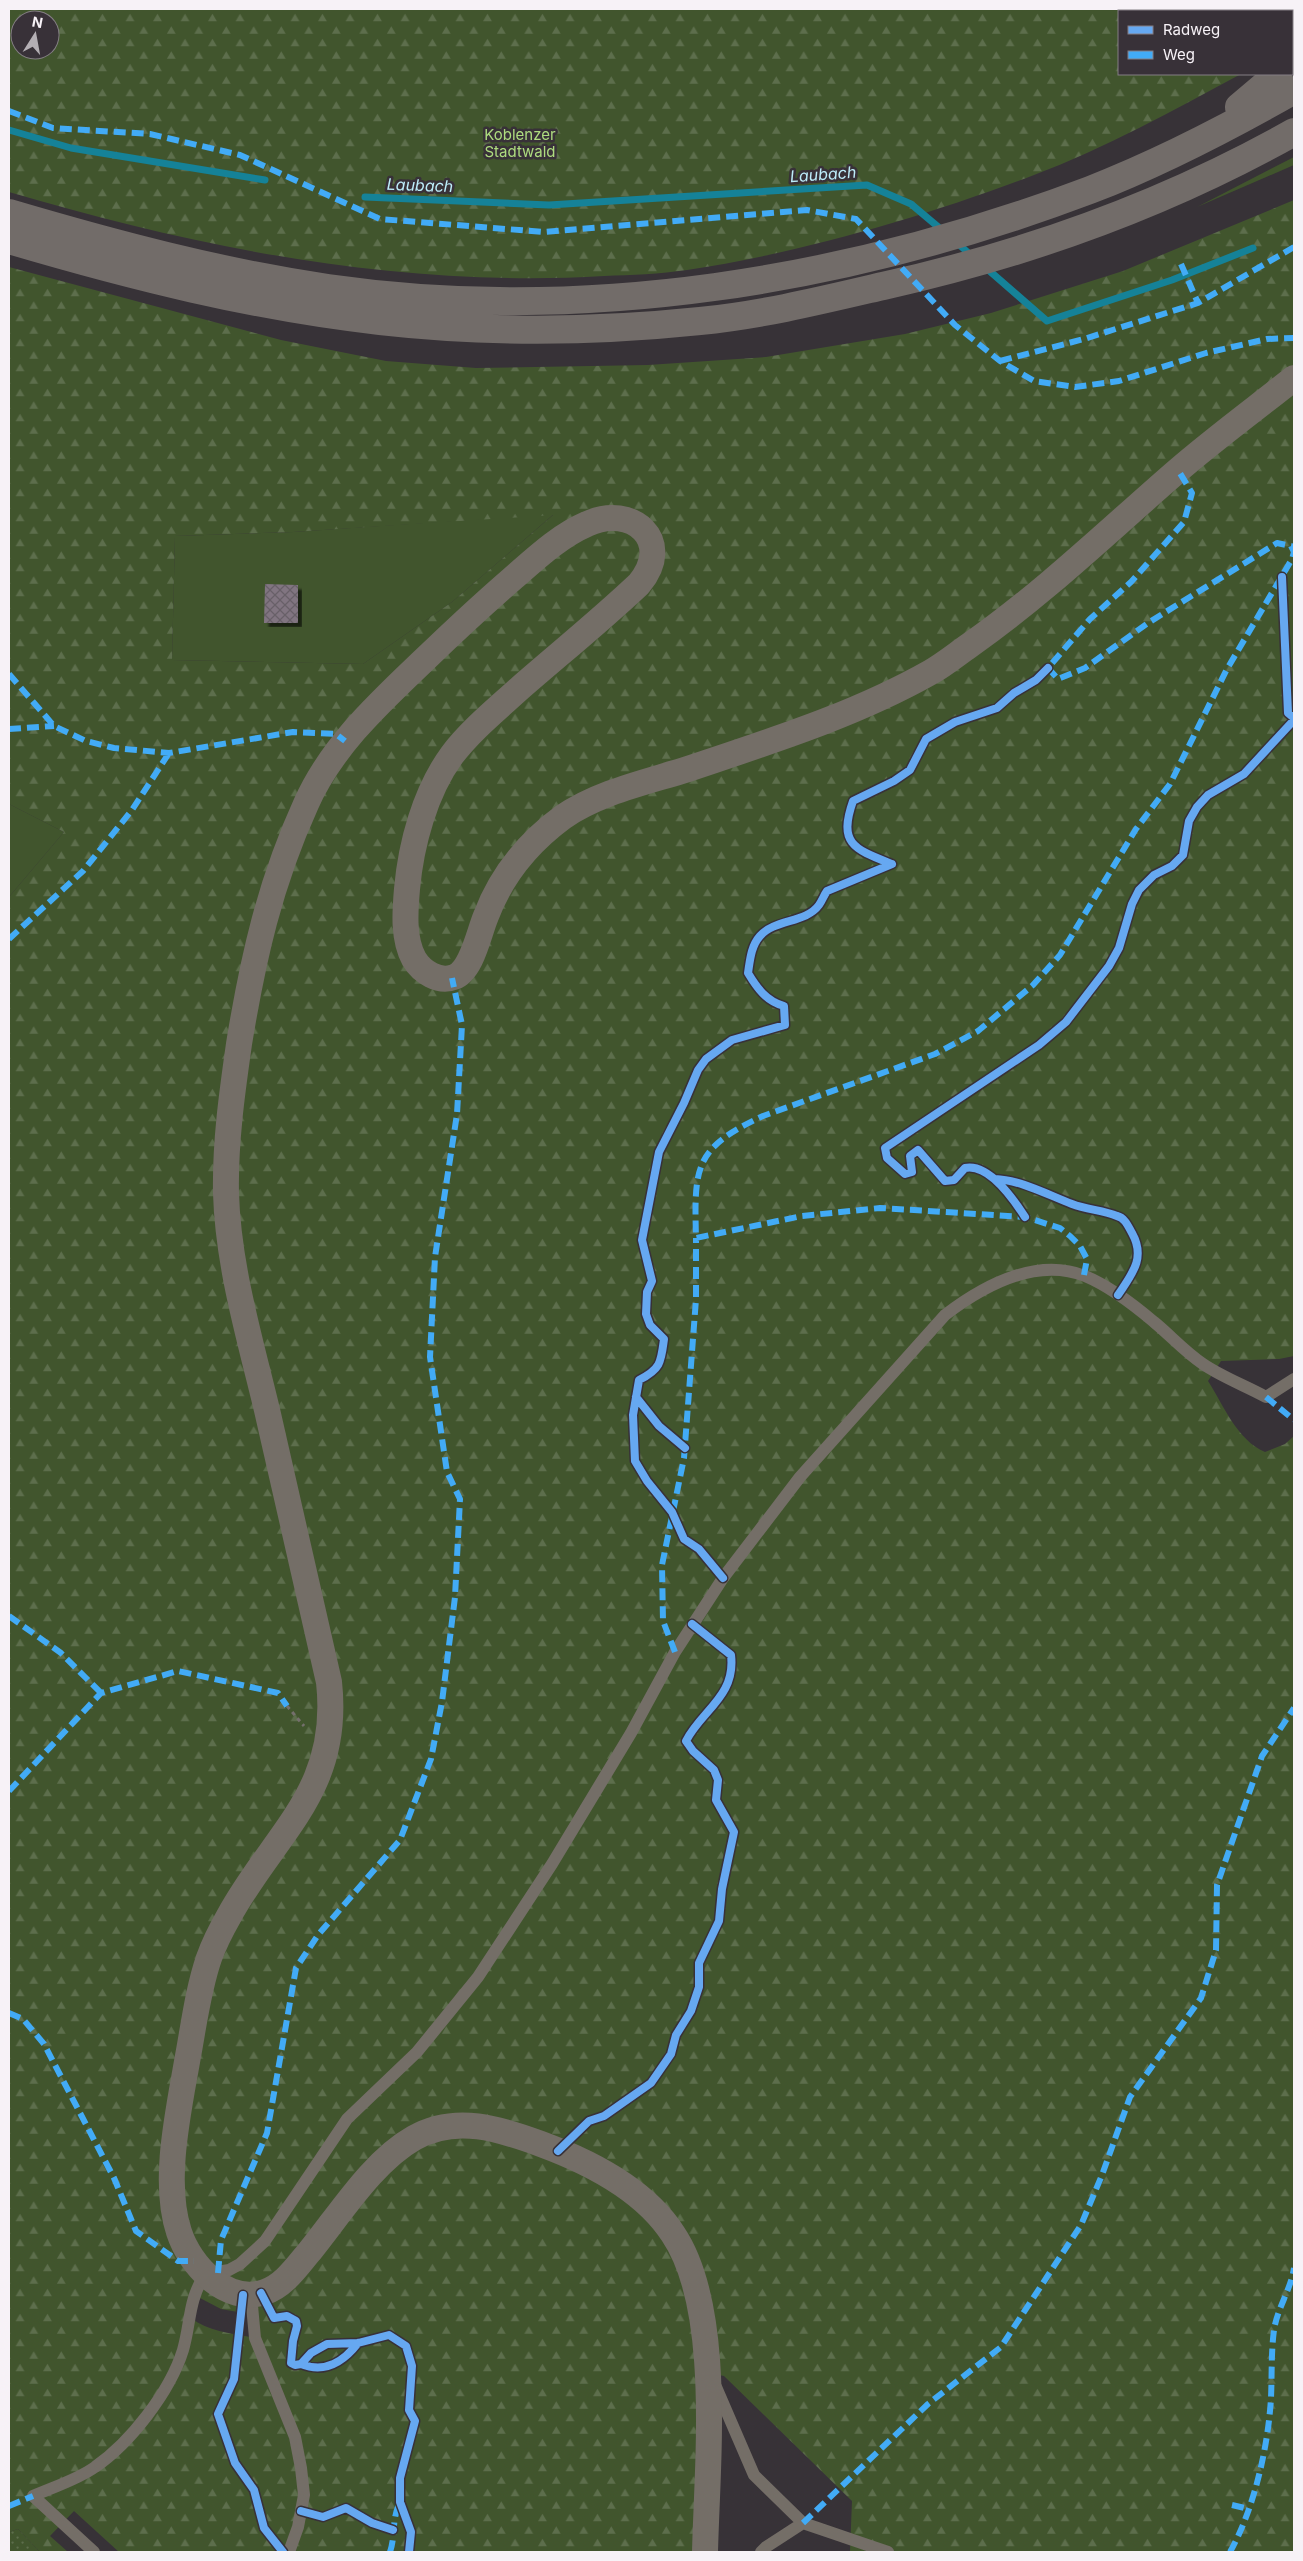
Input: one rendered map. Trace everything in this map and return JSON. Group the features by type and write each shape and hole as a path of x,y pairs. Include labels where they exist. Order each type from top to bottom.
{"highway":[{"path":"1203,138 1277,75"},
{"path":"9,213 161,256 250,276 331,289 480,300 558,301 632,296 768,280 866,259 968,230 1093,189 1203,138 1294,90"},
{"path":"9,240 145,278 207,292 316,313 374,320 496,329 616,327 701,321 837,297 999,257 1050,240 1185,188 1250,157 1294,132"}],"street":[{"path":"705,2552 708,2383 704,2329 698,2289 674,2234 657,2213 620,2182 592,2166 547,2146 489,2127 458,2125 438,2128 415,2137 401,2146 359,2191 289,2276 270,2290 251,2295 230,2290 204,2274 194,2261 180,2236 174,2208 173,2180 181,2097 203,1981 210,1957 231,1912 302,1810 314,1787 322,1769 332,1716 329,1682 237,1277 230,1237 226,1193 232,1092 248,987 267,904 307,802 321,775 345,742 404,679 493,595 566,536 584,524 610,517 632,521 647,534 653,553 644,577 477,729 452,756 433,792 414,843 410,864 405,913 406,936 416,963 425,971 442,978 457,976 468,965 494,896 510,870 535,841 563,818 602,797 757,746 856,710 932,671 1009,617 1070,567 1178,470 1294,378"}],"lane":[{"path":"94,2552 33,2496 94,2468 119,2448 139,2426 177,2365 184,2344 192,2299 204,2274 218,2273 234,2267 265,2241 347,2119 417,2052 467,1991 552,1864 631,1733 676,1652 723,1578 800,1477 945,1315 967,1298 1003,1280 1040,1271 1073,1272 1090,1278 1118,1295 1153,1321 1202,1364 1266,1397 1294,1379"},
{"path":"251,2295 255,2338 294,2437 300,2468 304,2495 298,2527 290,2552"},
{"path":"708,2383 714,2384 754,2474 803,2523 888,2552"},
{"path":"761,2552 766,2546 803,2523"}],"green space":[{"name":"Koblenzer Stadtwald","path":"9,9 1294,9 1293,42 1293,10 1118,10 1118,75 1239,75 1113,141 1034,175 951,205 863,232 730,263 687,270 635,275 528,278 453,276 377,270 303,260 155,231 9,192"},
{"path":"1294,157 1294,165 1197,207"},
{"path":"1294,200 1294,1356 1279,1359 1221,1361 1208,1381 1239,1431 1255,1447 1265,1452 1285,1444 1294,1436 1294,2552 850,2552 852,2501 724,2376 719,2375 716,2552 119,2552 74,2511 50,2536 68,2552 40,2552 18,2529 9,2532 9,897 64,832 9,804 9,267 281,340 386,361 476,368 648,365 766,357 905,334 991,313 1123,271","holes":["553,515 452,602 363,664 172,660 175,536 293,532","200,2298 221,2309 249,2314 250,2337 212,2329 191,2318"]},
{"path":"554,514 452,602 363,664 172,660 175,536 293,532"},
{"path":"9,804 64,832 9,897"},
{"path":"18,2529 40,2552 9,2552 9,2532"}],"building":[{"path":"265,584 298,585 298,623 264,623"}],"waterway":[{"name":"Laubach","path":"9,130 71,148 265,180"},
{"name":"Laubach","path":"365,197 549,205 867,185 911,204 943,231"},
{"name":"Laubach","path":"955,241 973,257"},
{"name":"Laubach","path":"985,267 1047,321 1172,280 1253,248"}],"marked path":[{"path":"9,111 53,128 150,134 240,155 380,219 544,232 807,210 856,219 955,325 1000,361 1034,381 1075,387 1119,381 1206,353 1267,339 1294,338"},
{"path":"1000,361 1084,339 1198,303 1294,247"},
{"path":"1181,264 1198,303"},
{"path":"1084,1275 1087,1259 1080,1246 1070,1236 1060,1228 1025,1217 880,1208 802,1216 696,1238 696,1193 698,1176 703,1162 711,1149 724,1138 763,1116 935,1054 978,1031 1033,985 1060,955 1136,829 1170,784 1227,669 1292,559 1294,552 1291,546 1277,543 1148,623 1085,668 1058,679 1048,668 1090,619 1131,582 1184,522 1192,493 1178,470"},
{"path":"9,674 54,726 86,741 114,748 169,753 293,732 336,734 345,741"},
{"path":"9,729 54,726"},
{"path":"9,939 83,871 132,810 169,753"},
{"path":"218,2273 221,2240 267,2133 296,1968 318,1935 400,1840 431,1759 442,1702 455,1597 460,1499 447,1472 430,1357 435,1257 457,1114 462,1025 452,978"},
{"path":"675,1652 663,1621 662,1565 684,1458 696,1299 696,1238"},
{"path":"1266,1397 1294,1420"},
{"path":"9,1616 61,1653 101,1693"},
{"path":"9,1791 101,1693 178,1671 278,1693 287,1706"},
{"path":"803,2523 928,2404 1001,2347 1081,2225 1102,2175 1130,2097 1201,1998 1216,1950 1217,1885 1262,1756 1294,1708"},
{"path":"9,2013 23,2019 44,2044 114,2178 136,2231 178,2261 194,2261"},
{"path":"1230,2552 1239,2535 1253,2498 1263,2457 1271,2398 1274,2330 1294,2268"},
{"path":"9,2506 33,2496"},
{"path":"390,2552 395,2515 400,2502"},
{"path":"1232,2505 1249,2509"}],"cycle path":[{"path":"1282,577 1288,713 1294,718"},
{"path":"723,1578 699,1549 684,1539 672,1512 647,1481 635,1461 633,1415 639,1380 652,1372 659,1364 664,1339 650,1325 646,1314 647,1292 652,1281 642,1240 659,1152 684,1103 698,1070 706,1059 732,1040 785,1025 784,1006 767,997 748,973 750,958 760,936 774,927 813,911 827,891 892,864 868,854 853,843 847,827 853,801 894,781 910,770 926,739 955,722 997,708 1014,693 1036,680 1048,668"},
{"path":"1025,1217 1000,1184 983,1171 965,1168 954,1180 945,1181 918,1150 910,1156 912,1172 905,1174 887,1158 885,1148 1039,1045 1066,1022 1109,966 1119,948 1132,904 1139,890 1154,875 1172,866 1183,855 1189,821 1197,807 1208,795 1244,774 1294,720"},
{"path":"995,1179 1015,1182 1083,1208 1112,1214 1124,1220 1136,1242 1138,1250 1132,1273 1118,1295"},
{"path":"636,1397 659,1426 685,1448"},
{"path":"558,2151 589,2121 604,2116 651,2083 671,2054 676,2035 691,2011 699,1987 699,1963 719,1921 722,1889 734,1832 716,1800 718,1780 714,1770 693,1751 686,1741 723,1692 731,1669 731,1655 692,1624"},
{"path":"261,2293 274,2318 287,2316 296,2321 297,2326 293,2341 291,2363 295,2365 301,2364 311,2353 327,2344 358,2343 389,2335 406,2346 412,2366 409,2410 415,2421 400,2478 400,2502 411,2532 409,2552"},
{"path":"243,2295 234,2379 218,2414 235,2463 254,2490 264,2528 283,2552"},
{"path":"301,2364 310,2367 334,2364 347,2355 358,2343"},
{"path":"301,2511 323,2517 346,2508 372,2523 393,2530"}]}
